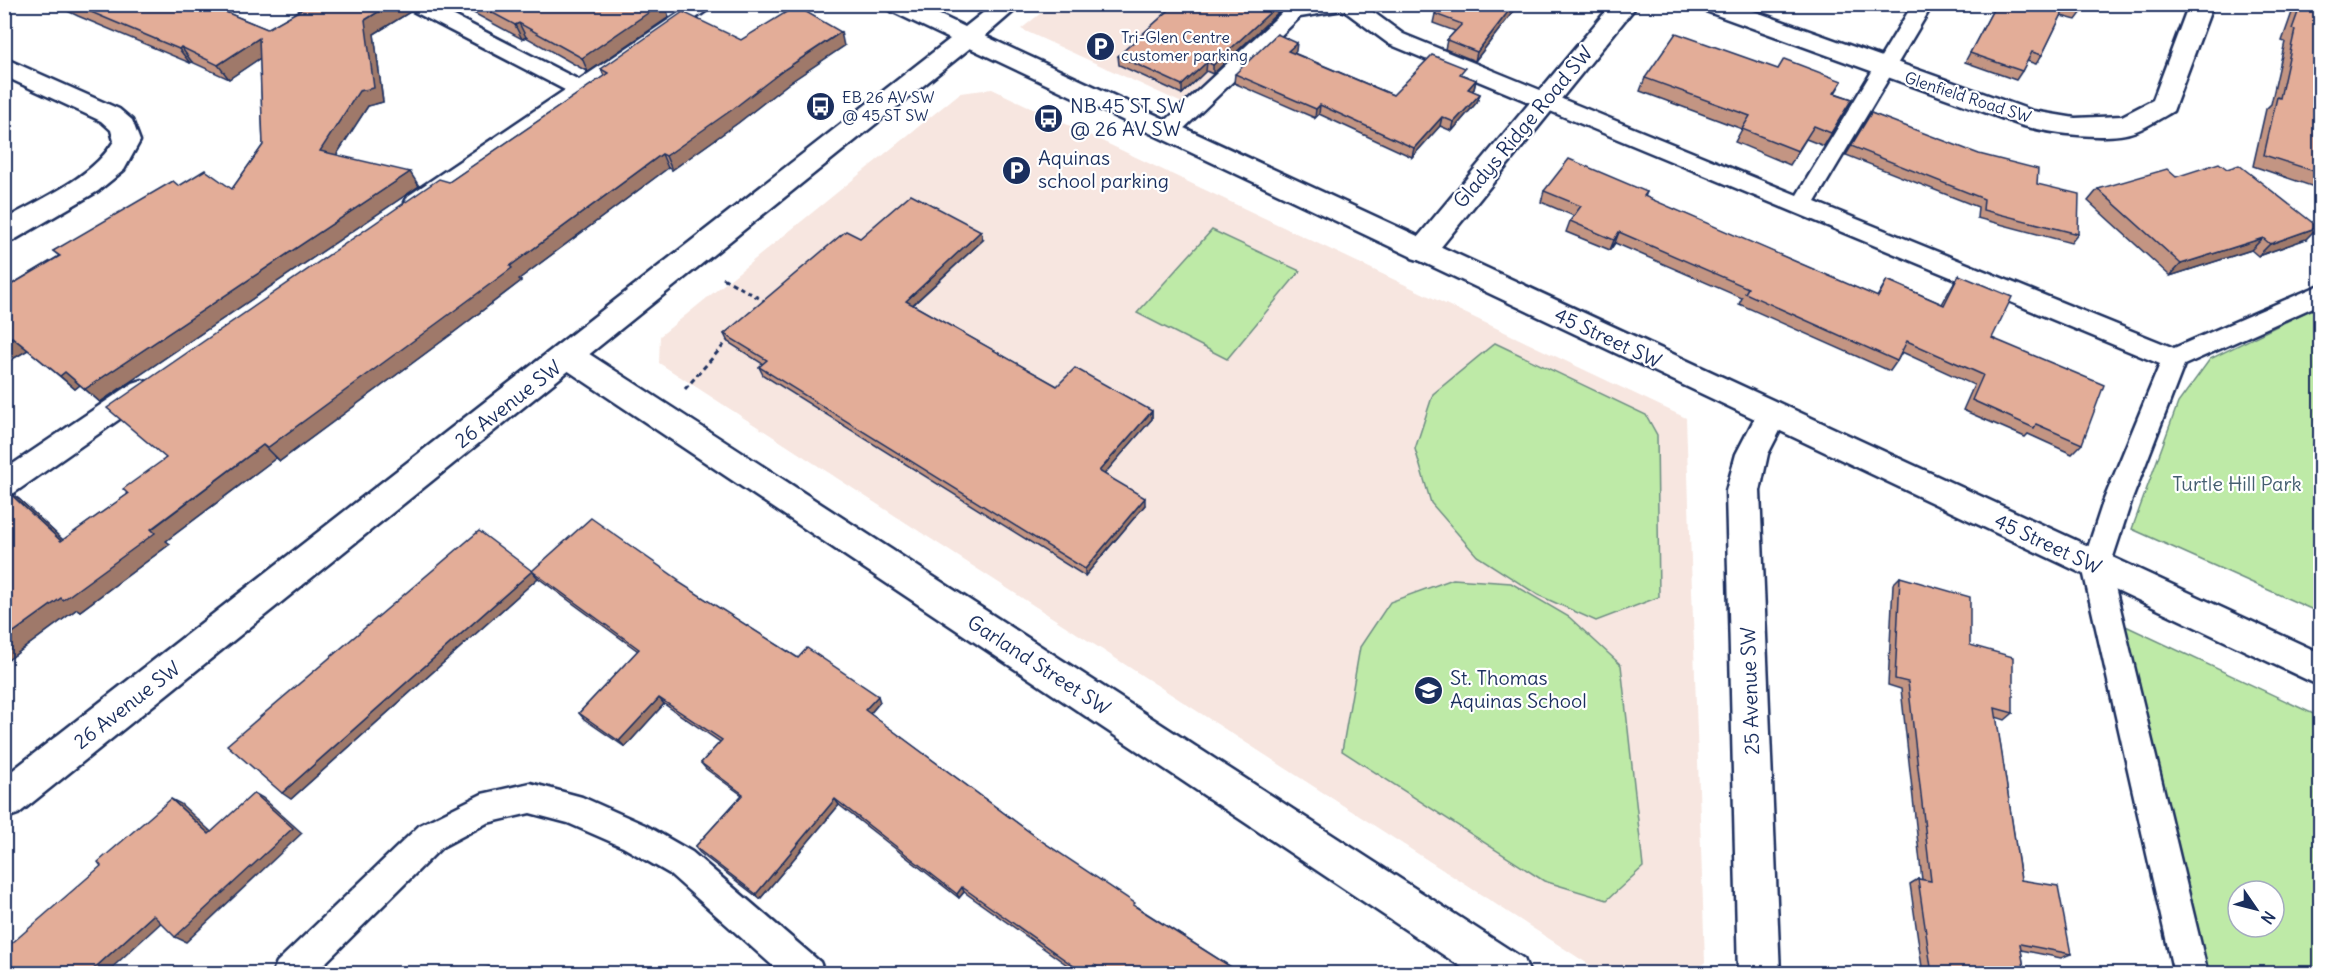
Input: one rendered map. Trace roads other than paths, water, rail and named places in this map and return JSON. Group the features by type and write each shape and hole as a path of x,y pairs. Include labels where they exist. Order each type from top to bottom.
{"street":[{"name":"45 Street SW","path":"896,4 2320,670"},
{"name":"26 Avenue SW","path":"4,801 569,356 1010,4"},
{"name":"Gladys Ridge Road SW","path":"1422,251 1626,4"},
{"name":"Glenfield Road SW","path":"1709,4 1883,69 2029,119 2075,127 2127,125 2164,105 2201,4"},
{"path":"4,66 110,115 123,126 127,141 114,163 88,184 4,233"},
{"name":"Garland Street SW","path":"569,356 1509,974"},
{"name":"25 Avenue SW","path":"1759,974 1743,491 1752,454 1772,415"}],"lane":[{"path":"414,4 581,90"},
{"path":"395,217 706,4"},
{"path":"1169,130 1294,12 1346,4 1396,39 2174,358"},
{"path":"1802,206 1923,4"},
{"path":"2191,974 2096,566 2117,502 2174,358 2320,294"},
{"path":"4,484 161,378"},
{"path":"289,974 431,836 482,809 530,798 571,808 634,836 681,863 808,974"}],"place":[{"name":"Tri-Glen Centre customer parking","path":"1100,46"},
{"name":"EB 26 AV SW @ 45 ST SW","path":"821,106"},
{"name":"NB 45 ST SW @ 26 AV SW","path":"1049,118"},
{"name":"Aquinas school parking","path":"1017,170"},
{"name":"St. Thomas Aquinas School","path":"1429,690"}],"park label":[{"name":"Turtle Hill Park","path":"2237,484"}]}
